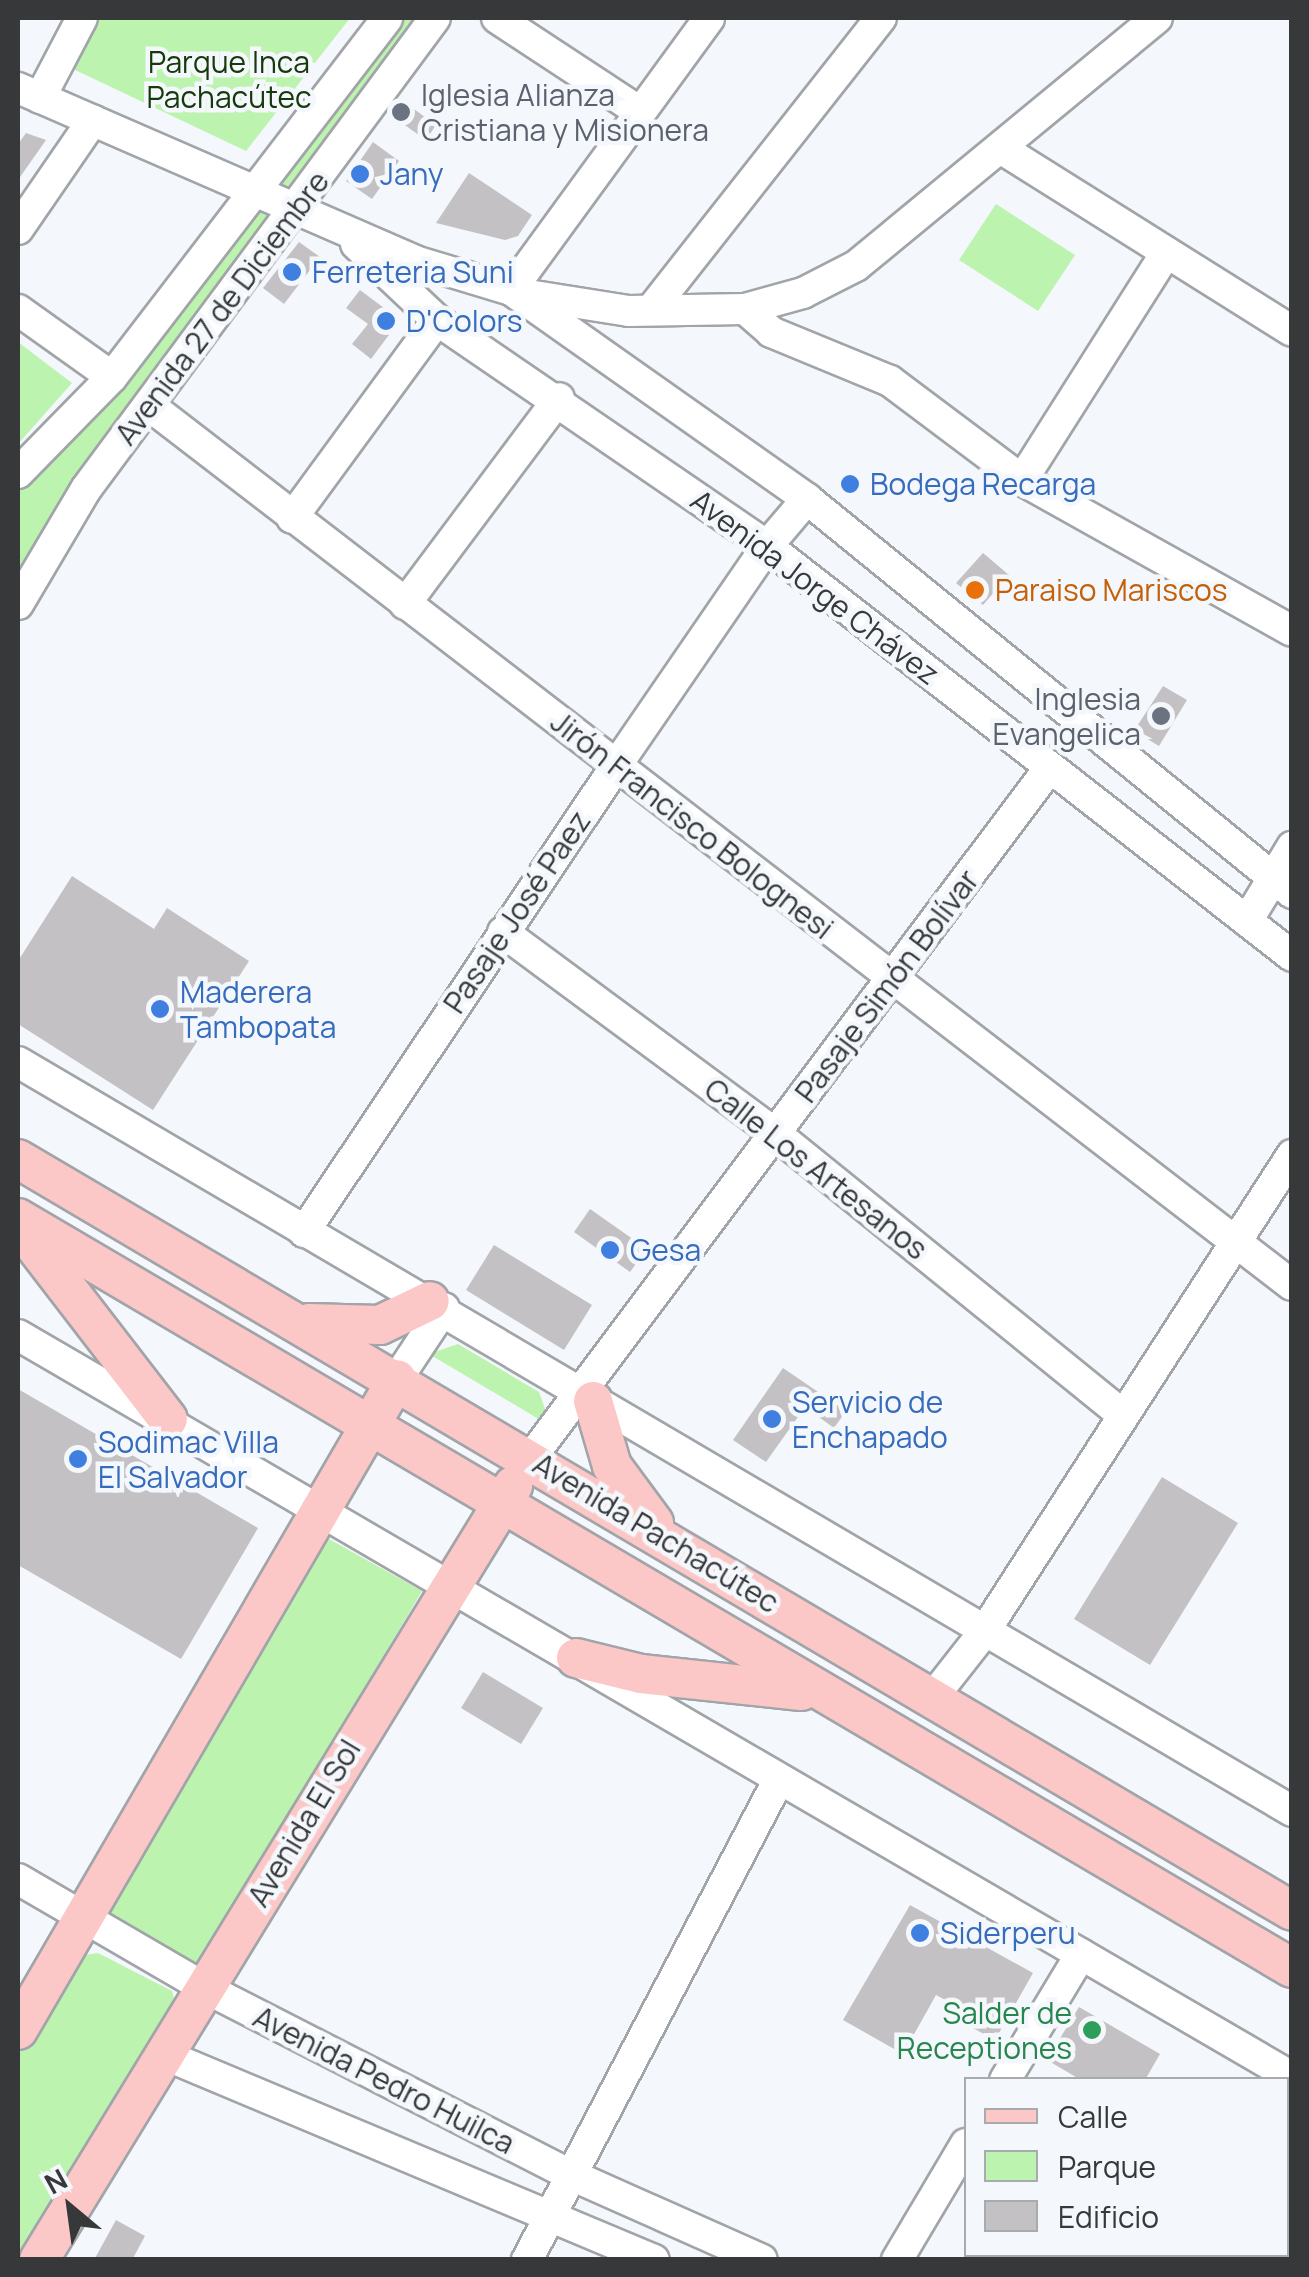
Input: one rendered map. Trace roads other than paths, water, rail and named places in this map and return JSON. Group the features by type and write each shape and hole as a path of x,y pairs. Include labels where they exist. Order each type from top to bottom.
{"main road":[{"name":"Avenida Pachacútec","path":"18,1160 282,1316 396,1378 1292,1911"},
{"name":"Avenida Pachacútec","path":"18,1218 1292,1968"},
{"path":"18,1228 74,1291 168,1418"},
{"path":"282,1316 330,1326 380,1325 437,1304"},
{"path":"18,2030 317,1508 396,1378"},
{"path":"586,1397 612,1466 670,1540"},
{"name":"Avenida El Sol","path":"39,2260 449,1584 530,1458"},
{"path":"576,1658 641,1674 755,1682 831,1697"}],"street":[{"path":"29,93 82,18"},
{"name":"Avenida 27 de Diciembre","path":"18,472 112,377 386,18"},
{"name":"Avenida 27 de Diciembre","path":"18,604 86,489 435,18"},
{"path":"497,18 637,110"},
{"path":"708,18 637,110 511,290 576,305 651,310 745,309 803,292 856,266 1002,150 1156,18"},
{"path":"651,310 881,18"},
{"name":"Avenida Jorge Chávez","path":"29,93 415,261 511,290 807,499 1282,886"},
{"path":"18,229 92,120"},
{"path":"1002,150 1292,331"},
{"name":"Avenida Jorge Chávez","path":"335,225 436,320 559,398 767,546 1048,770 1292,956"},
{"path":"1022,480 1166,254"},
{"path":"745,309 771,332 890,381 1022,480 1292,632"},
{"path":"18,310 112,377"},
{"path":"292,518 436,320"},
{"path":"404,604 559,398"},
{"name":"Jirón Francisco Bolognesi","path":"150,406 1292,1284"},
{"name":"Pasaje José Paez","path":"304,1232 616,766 767,546 807,499"},
{"name":"Pasaje Simón Bolívar","path":"586,1397 776,1134 1048,770"},
{"path":"1248,921 1282,886 1292,847"},
{"name":"Calle Los Artesanos","path":"503,932 776,1134 1122,1414"},
{"path":"18,1062 304,1232 437,1304 586,1397 1292,1811"},
{"path":"933,1698 984,1632 1292,1155"},
{"path":"396,1378 437,1304"},
{"path":"18,1334 168,1418 1292,2077"},
{"name":"Avenida El Sol","path":"530,1458 586,1397"},
{"path":"527,2260 568,2174 778,1779"},
{"name":"Avenida Pedro Huilca","path":"18,1880 205,1988 568,2174 762,2260"},
{"path":"1007,2077 1081,1954"},
{"path":"165,2055 654,2260"},
{"path":"897,2260 964,2147"}],"place":[{"name":"Iglesia Alianza Cristiana y Misionera","path":"401,112"},
{"name":"Jany","path":"360,174"},
{"name":"Ferreteria Suni","path":"292,272"},
{"name":"D'Colors","path":"386,321"},
{"name":"Bodega Recarga","path":"850,484"},
{"name":"Paraiso Mariscos","path":"975,590"},
{"name":"Inglesia Evangelica","path":"1161,716"},
{"name":"Maderera Tambopata","path":"160,1009"},
{"name":"Gesa","path":"610,1250"},
{"name":"Servicio de Enchapado","path":"772,1419"},
{"name":"Sodimac Villa El Salvador","path":"78,1459"},
{"name":"Siderperu","path":"920,1933"},
{"name":"Salder de Receptiones","path":"1092,2030"}],"park label":[{"name":"Parque Inca Pachacútec","path":"229,79"}]}
